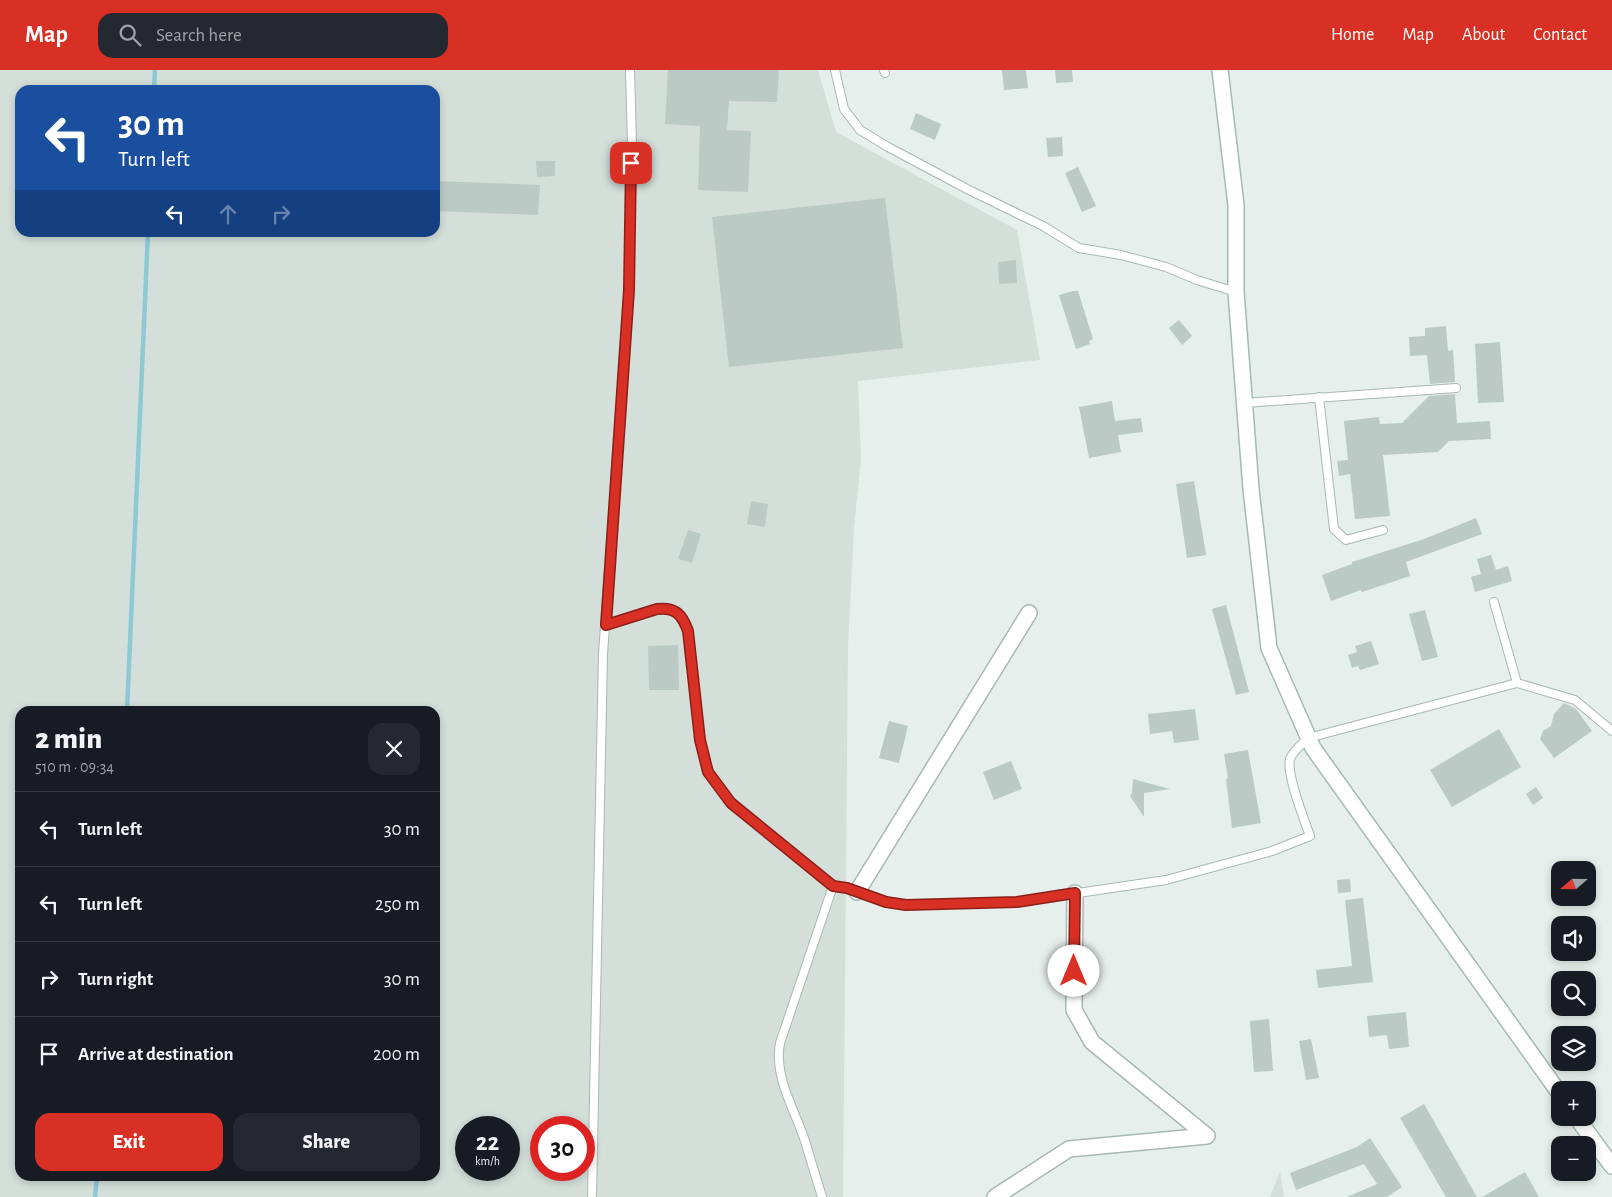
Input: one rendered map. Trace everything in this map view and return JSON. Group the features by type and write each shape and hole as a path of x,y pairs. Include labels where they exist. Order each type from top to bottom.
{"street":[{"path":"1220,70 1236,205 1236,292 1251,489 1269,648 1308,738 1318,756 1551,1081"},
{"path":"857,892 1029,613"},
{"path":"995,1197 1070,1149 1207,1136 1092,1042 1074,1010 1075,893"},
{"path":"1583,1126 1612,1166"}],"lane":[{"path":"592,1197 603,664 629,290 632,144 630,70"},
{"path":"834,70 844,109 860,130 888,147 969,190 1043,226 1079,248 1121,255 1166,267 1197,280 1236,292"},
{"path":"1245,402 1456,388"},
{"path":"1319,397 1334,529 1346,540 1383,530"},
{"path":"1494,602 1517,683"},
{"path":"606,625 657,609 665,608 678,613 684,620 688,631 700,740 708,772 731,803 833,886 847,888 886,902 906,905 1017,902 1166,880 1272,851 1310,836 1291,779 1289,767 1292,754 1308,738 1517,683 1575,700 1612,732"},
{"path":"822,1197 804,1139 781,1079 778,1055 780,1043 833,886"}],"shaded area":[{"path":"0,70 818,70 836,132 1017,230 1040,360 858,381 861,459 854,528 848,647 843,1197 0,1197"},
{"path":"1280,1171 1284,1197 1270,1197"}],"building":[{"path":"668,70 779,70 777,102 729,101 727,130 751,131 748,192 698,190 700,126 665,124"},
{"path":"1002,70 1026,70 1028,88 1004,90"},
{"path":"1055,70 1072,70 1073,82 1056,83"},
{"path":"916,113 941,124 935,140 910,129"},
{"path":"1062,137 1063,156 1048,157 1046,138"},
{"path":"536,161 555,161 555,176 537,177"},
{"path":"1078,167 1096,206 1082,212 1065,173"},
{"path":"440,181 540,185 538,215 440,211"},
{"path":"885,198 903,348 729,367 712,217"},
{"path":"1016,260 1017,283 999,284 998,262"},
{"path":"1078,291 1093,339 1089,341 1090,344 1076,349 1059,295"},
{"path":"1179,320 1192,336 1182,345 1169,328"},
{"path":"1446,326 1448,351 1453,350 1455,382 1430,384 1427,355 1410,356 1409,337 1425,336 1425,328"},
{"path":"1500,342 1504,402 1478,403 1475,344"},
{"path":"1455,394 1457,423 1490,421 1491,439 1449,441 1438,452 1383,455 1390,516 1355,519 1350,474 1339,476 1337,461 1348,460 1344,421 1379,417 1380,424 1402,423 1429,396"},
{"path":"1112,401 1115,421 1141,418 1143,432 1118,435 1121,452 1089,458 1079,407"},
{"path":"1194,481 1206,555 1187,558 1176,484"},
{"path":"751,501 768,504 765,527 747,524"},
{"path":"1476,518 1482,534 1406,562 1410,576 1331,601 1322,575 1352,564 1352,562 1424,539"},
{"path":"688,530 701,534 692,563 678,559"},
{"path":"1491,555 1496,570 1508,566 1512,581 1475,592 1471,577 1481,574 1477,559"},
{"path":"1226,605 1249,692 1236,695 1212,609"},
{"path":"1425,610 1438,657 1422,661 1409,614"},
{"path":"1371,641 1379,664 1360,670 1358,666 1352,668 1348,655 1357,652 1355,646"},
{"path":"678,645 679,690 649,690 648,646"},
{"path":"1564,703 1576,709 1592,731 1554,758 1540,739 1543,731 1551,726 1554,714"},
{"path":"1195,709 1199,740 1174,743 1172,731 1150,734 1148,714"},
{"path":"889,721 908,726 899,763 879,758"},
{"path":"1499,729 1521,767 1452,807 1430,770"},
{"path":"1248,750 1261,823 1232,828 1224,754"},
{"path":"1011,761 1022,789 994,800 983,772"},
{"path":"1133,779 1170,789 1144,793 1144,817 1130,796"},
{"path":"1536,787 1543,798 1533,805 1526,794"},
{"path":"1350,879 1351,892 1338,893 1337,880"},
{"path":"1363,898 1373,982 1318,988 1316,970 1352,966 1345,900"},
{"path":"1406,1012 1409,1047 1389,1049 1387,1035 1369,1037 1367,1016"},
{"path":"1269,1019 1273,1071 1254,1072 1250,1021"},
{"path":"1311,1039 1319,1078 1306,1080 1299,1041"},
{"path":"1424,1104 1477,1197 1446,1197 1400,1118"},
{"path":"1370,1138 1402,1187 1387,1197 1347,1197 1377,1184 1364,1164 1296,1190 1290,1173 1357,1147"},
{"path":"1525,1172 1539,1197 1482,1197"}],"waterway":[{"path":"154,85 155,70"},
{"path":"127,706 148,237"},
{"path":"95,1197 97,1181"}],"route":[{"path":"631,163 629,290 606,625 657,609 665,608 678,613 684,620 688,631 700,740 708,772 731,803 833,886 847,888 886,902 906,905 996,904 1075,893 1074,971"}]}
